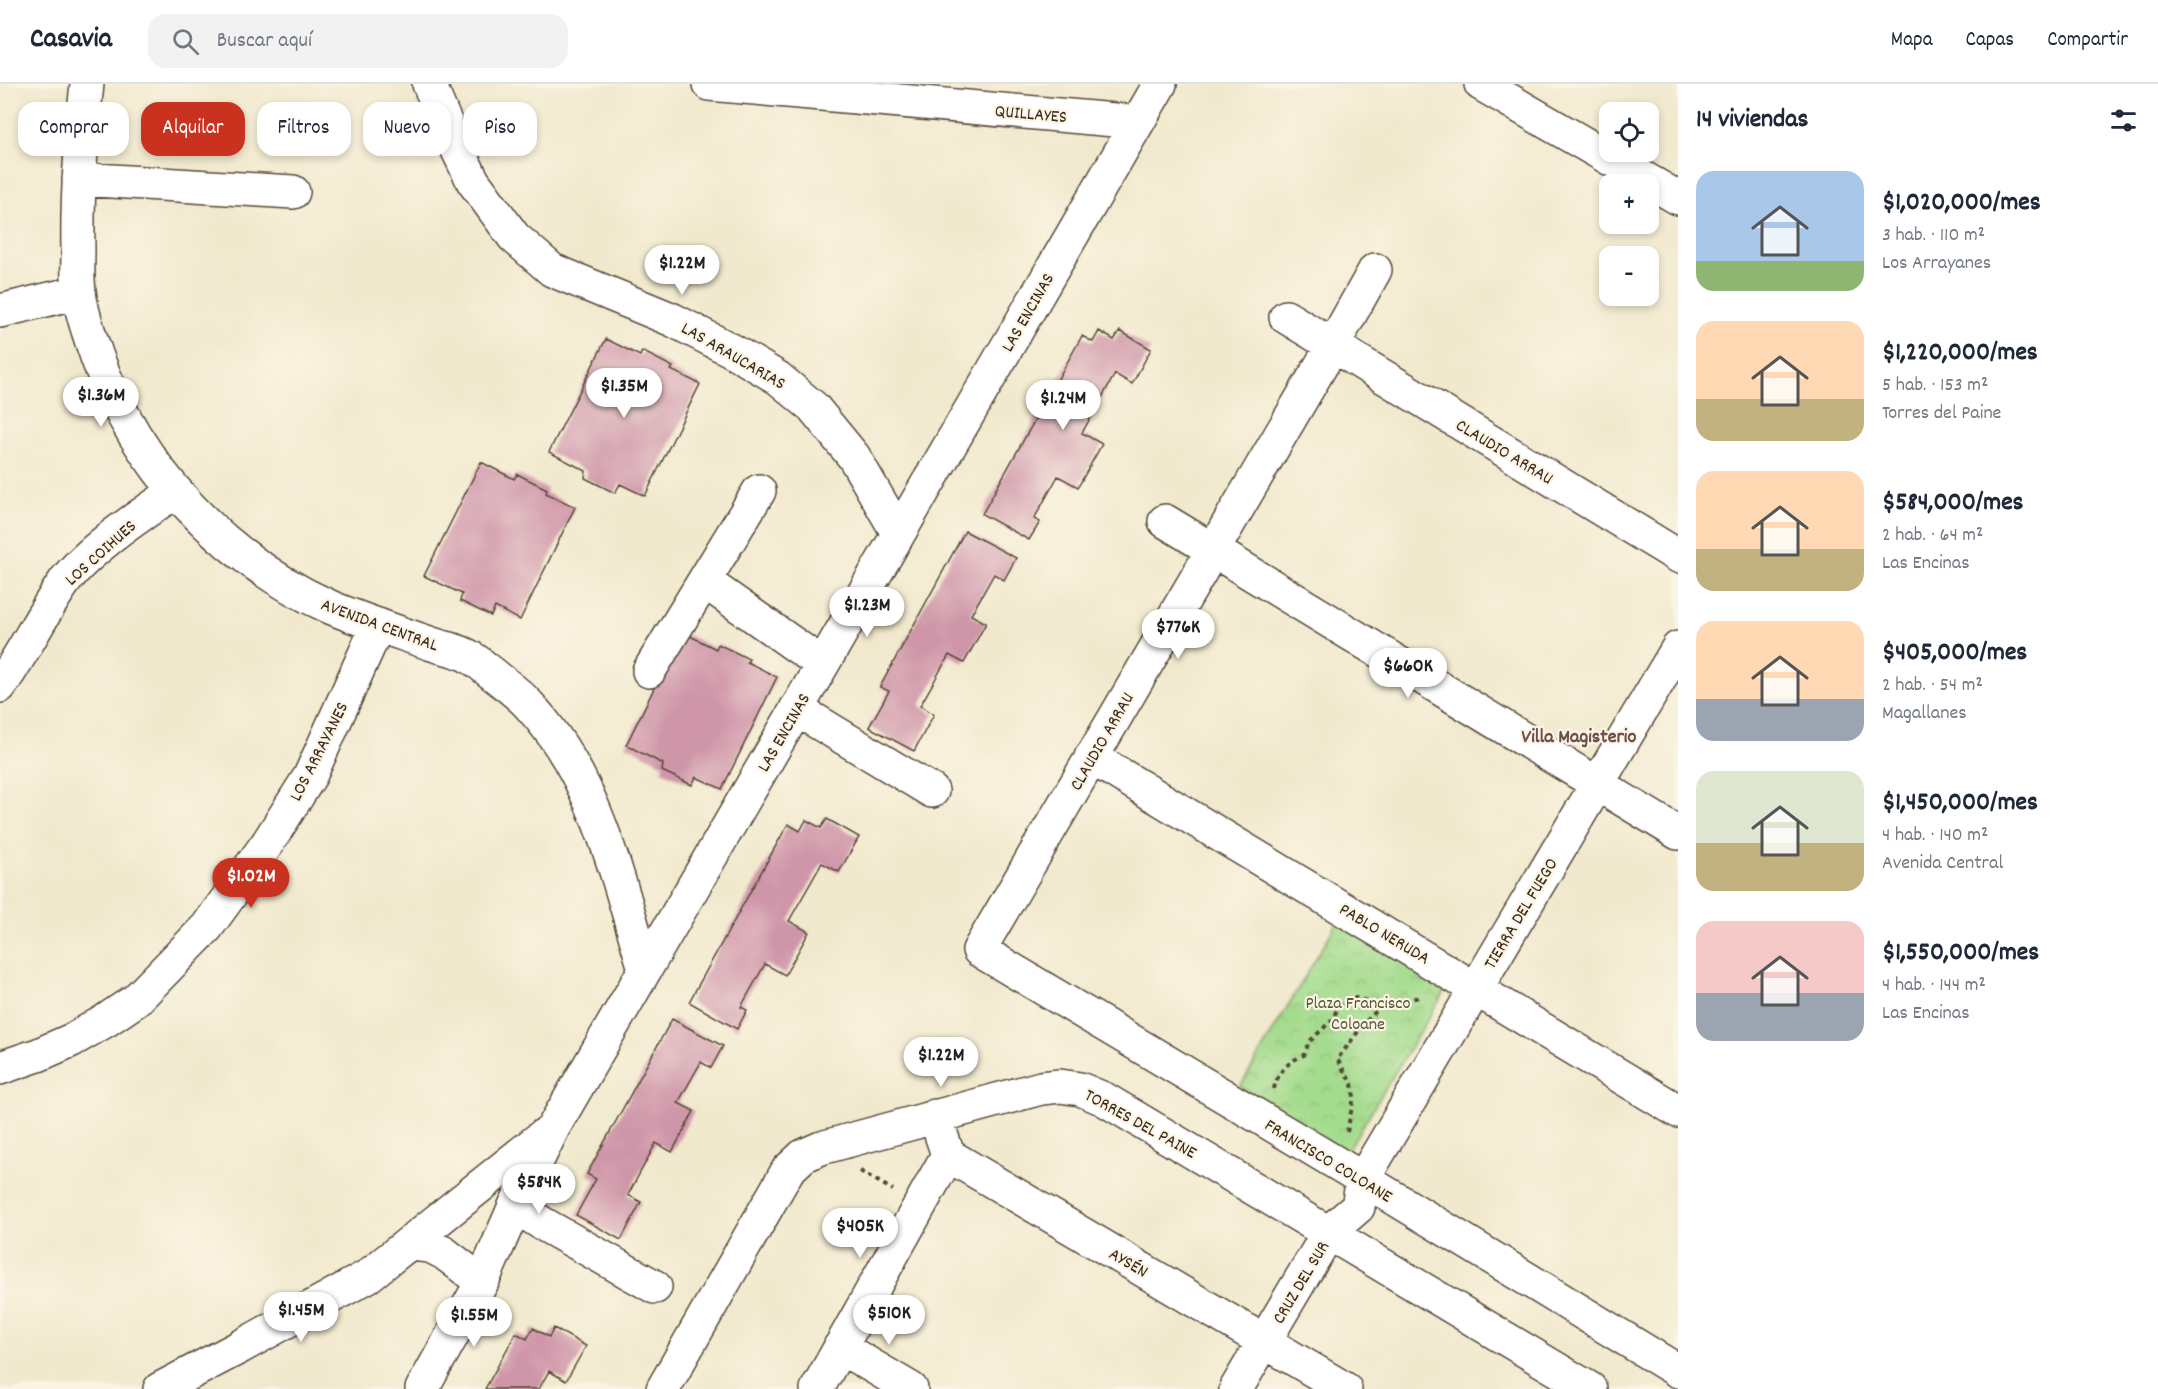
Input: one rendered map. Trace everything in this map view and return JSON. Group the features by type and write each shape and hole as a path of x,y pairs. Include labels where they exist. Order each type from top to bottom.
{"street":[{"name":"AVENIDA CENTRAL","path":"87,84 77,210 79,292 90,336 105,377 124,418 175,492 222,538 259,567 319,602 470,656 526,701 556,735 587,790 607,843 645,969"},
{"name":"LAS ARAUCARIAS","path":"429,84 473,181 514,237 552,270 673,320 778,378 813,407 854,457 898,533"},
{"name":"QUILLAYES","path":"710,84 1137,122"},
{"name":"LAS ENCINAS","path":"422,1389 482,1281 553,1128 1161,84"},
{"path":"1481,84 1678,198"},
{"path":"79,179 293,192"},
{"path":"1333,345 1375,270"},
{"path":"0,311 79,292"},
{"name":"CLAUDIO ARRAU","path":"1287,317 1678,556"},
{"name":"CLAUDIO ARRAU","path":"979,950 1333,345"},
{"path":"649,671 759,491"},
{"name":"LOS COIHUES","path":"0,686 67,579 92,554 132,521 175,492"},
{"path":"1165,521 1678,833"},
{"path":"704,581 822,664"},
{"name":"LOS ARRAYANES","path":"0,1068 72,1040 136,1000 207,927 267,844 310,776 378,625"},
{"name":"TIERRA DEL FUEGO","path":"1363,1179 1678,648"},
{"path":"796,709 932,791"},
{"name":"PABLO NERUDA","path":"1091,757 1678,1111"},
{"name":"FRANCISCO COLOANE","path":"979,950 1363,1179 1678,1371"},
{"name":"TORRES DEL PAINE","path":"663,1389 788,1170 803,1156 821,1148 935,1116 1041,1088 1060,1086 1080,1089 1104,1099 1590,1389"},
{"path":"817,1389 948,1155 935,1116"},
{"path":"160,1389 368,1276 553,1128"},
{"name":"AYSÉN","path":"948,1155 1345,1389"},
{"name":"CRUZ DEL SUR","path":"1236,1389 1329,1232 1358,1207 1363,1179"},
{"path":"515,1206 655,1287"},
{"path":"410,1244 430,1246 444,1253 482,1281"},
{"path":"840,1347 910,1389"}],"path":[{"path":"1363,1179 1347,1140 1347,1128 1354,1097 1352,1084 1337,1059 1374,1012 1392,1002 1412,1000 1432,992 1446,970"},
{"path":"1236,1105 1251,1092 1274,1089 1275,1080 1281,1071 1295,1058 1304,1055 1309,1042 1332,1020 1339,1006 1347,998 1358,998 1382,1007"},
{"path":"821,1148 920,1205"}],"green space":[{"name":"Plaza Francisco Coloane","path":"1338,921 1448,986 1346,1153 1240,1087"}],"building":[{"path":"1099,331 1114,340 1120,331 1151,349 1132,384 1115,374 1082,433 1102,444 1078,487 1058,476 1034,519 1040,522 1029,540 982,514 1082,336 1093,342"},
{"path":"606,339 640,356 642,351 673,367 671,370 700,384 645,496 620,484 615,493 585,478 586,471 549,452"},
{"path":"481,462 514,479 517,474 547,489 546,493 575,507 520,620 495,607 491,616 460,601 462,594 424,576"},
{"path":"965,531 1016,558 1004,580 994,574 971,615 986,623 964,663 949,655 920,706 934,714 914,751 869,727 889,691 880,687"},
{"path":"682,632 716,649 718,644 749,659 747,662 777,677 722,789 696,777 692,785 662,771 663,764 626,745"},
{"path":"827,819 859,837 839,872 822,863 789,921 809,932 785,975 765,964 741,1007 747,1010 737,1029 689,1002 788,824 800,831 806,820 821,828"},
{"path":"672,1019 723,1046 711,1068 701,1062 678,1103 694,1111 672,1152 656,1143 628,1195 641,1202 621,1240 576,1215 596,1179 587,1174"},
{"path":"533,1328 549,1337 554,1328 586,1346 566,1381 549,1371 539,1389 485,1389 516,1333 527,1339"}],"district":[{"name":"Villa Magisterio","path":"1579,735"}]}
